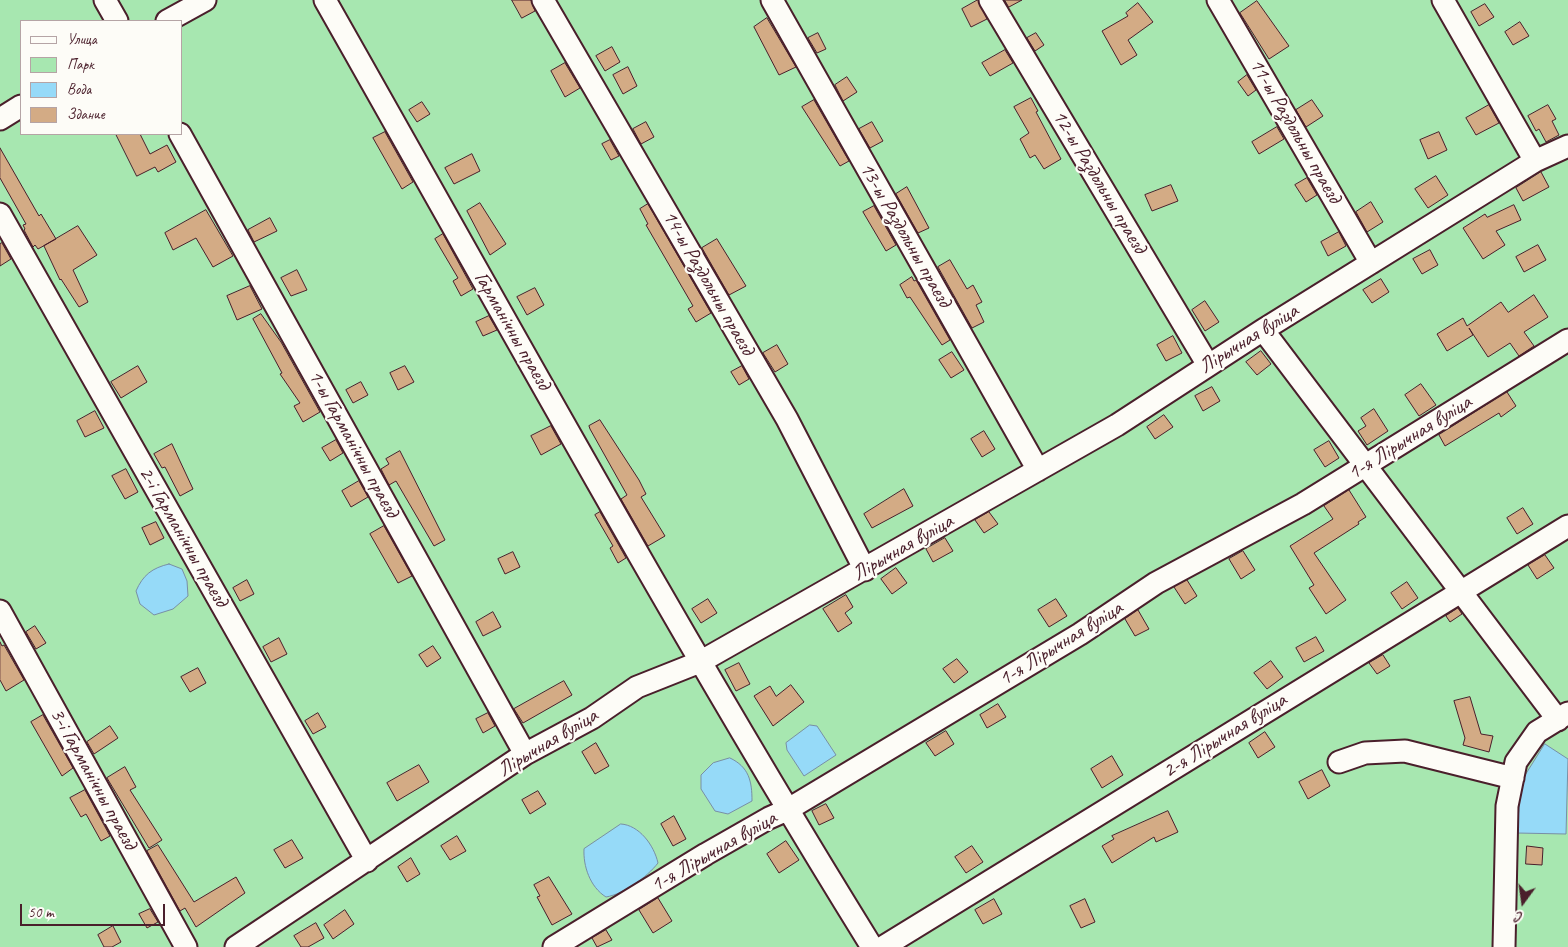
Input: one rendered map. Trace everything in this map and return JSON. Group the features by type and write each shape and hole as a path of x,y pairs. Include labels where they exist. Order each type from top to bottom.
{"lane":[{"path":"105,0 116,20"},
{"path":"169,20 206,0"},
{"name":"Гарманічны праезд","path":"325,0 700,662 787,810 872,947"},
{"name":"14-ы Раздольны праезд","path":"543,0 787,419 865,570"},
{"name":"13-ы Раздольны праезд","path":"772,0 1038,470"},
{"name":"12-ы Раздольны праезд","path":"990,0 1208,365"},
{"name":"11-ы Раздольны праезд","path":"1218,0 1371,263"},
{"path":"1443,0 1535,161"},
{"path":"0,119 20,107"},
{"name":"1-ы Гарманічны праезд","path":"181,135 525,754"},
{"name":"Лірычная вуліца","path":"236,947 525,754 592,718 637,687 700,662 865,570 1117,425 1263,330 1535,161 1568,146"},
{"name":"2-і Гарманічны праезд","path":"0,214 367,860"},
{"path":"1263,330 1367,465 1460,592 1563,716 1537,732 1516,762 1507,806 1504,947"},
{"name":"1-я Лірычная вуліца","path":"554,947 706,854 769,818 787,810 1080,634 1156,583 1303,504 1568,340"},
{"name":"2-я Лірычная вуліца","path":"883,947 1568,526"},
{"name":"3-і Гарманічны праезд","path":"0,612 186,947"},
{"path":"1339,762 1365,752 1405,751 1512,778"}],"green space":[{"path":"0,0 1568,0 1568,947 0,947"}],"water":[{"path":"169,564 182,569 187,581 188,596 173,609 154,615 140,604 136,591 149,573"},
{"path":"810,725 817,726 836,755 804,776 787,750 786,743"},
{"path":"1545,744 1568,759 1566,834 1517,833 1521,782"},
{"path":"730,758 741,766 748,775 752,801 728,814 715,811 701,789 701,775 713,763"},
{"path":"621,824 634,828 645,837 653,849 658,863 635,884 606,897 600,893 589,876 586,869 584,849"}],"building":[{"path":"512,0 531,0 535,11 522,18"},
{"path":"978,0 987,19 971,27 962,9"},
{"path":"1005,0 1022,0 1009,7"},
{"path":"1257,1 1289,46 1269,59 1240,13"},
{"path":"1138,3 1153,22 1128,40 1137,55 1121,65 1102,31 1128,16 1126,13"},
{"path":"1485,4 1494,17 1479,26 1471,12"},
{"path":"767,18 796,67 779,75 754,27"},
{"path":"1520,22 1529,36 1513,45 1505,32"},
{"path":"818,33 826,49 817,53 808,38"},
{"path":"1036,33 1044,45 1035,51 1027,38"},
{"path":"612,47 620,62 605,71 596,56"},
{"path":"1005,50 1013,63 990,76 982,63"},
{"path":"565,63 580,88 565,97 551,71"},
{"path":"628,67 637,86 623,94 613,75"},
{"path":"1247,75 1256,90 1248,96 1238,82"},
{"path":"847,77 857,92 843,101 835,85"},
{"path":"1031,98 1038,111 1036,112 1061,159 1044,169 1035,155 1030,158 1020,139 1029,133 1014,107"},
{"path":"814,100 849,161 840,166 802,107"},
{"path":"1312,100 1323,116 1306,127 1296,110"},
{"path":"422,102 430,114 417,122 409,110"},
{"path":"1489,105 1499,123 1476,135 1466,118"},
{"path":"1548,105 1556,119 1552,121 1559,135 1546,142 1539,129 1536,131 1528,116"},
{"path":"646,122 654,137 641,144 633,129"},
{"path":"872,122 883,141 870,148 859,129"},
{"path":"1277,127 1284,139 1259,154 1252,142"},
{"path":"385,132 413,182 402,189 373,138"},
{"path":"1439,132 1447,150 1428,159 1420,140"},
{"path":"116,135 140,135 150,154 167,145 176,162 158,172 155,167 137,176"},
{"path":"610,140 619,156 611,160 602,144"},
{"path":"0,148 39,216 41,214 56,239 38,249 35,245 33,247 24,230 23,225 26,224 0,178"},
{"path":"472,154 480,171 454,184 445,168"},
{"path":"1541,172 1549,187 1523,201 1516,188"},
{"path":"1436,176 1448,195 1428,208 1415,189"},
{"path":"1307,178 1317,195 1306,202 1295,185"},
{"path":"1171,185 1178,201 1152,211 1145,195"},
{"path":"907,187 929,228 918,233 896,194"},
{"path":"1371,202 1383,222 1367,232 1356,212"},
{"path":"480,203 506,244 490,255 467,211"},
{"path":"648,204 711,313 696,322 688,309 693,306 646,225 648,224 640,209"},
{"path":"1514,205 1521,220 1496,231 1505,245 1483,259 1463,228 1485,214 1487,217"},
{"path":"874,206 896,245 886,251 863,212"},
{"path":"206,210 233,256 213,267 196,238 173,250 165,233"},
{"path":"270,218 277,231 254,242 248,230"},
{"path":"78,226 97,255 73,270 88,302 79,307 60,280 44,246"},
{"path":"1339,232 1346,246 1328,256 1321,242"},
{"path":"443,234 473,289 461,296 453,281 458,278 435,239"},
{"path":"717,239 746,286 729,295 702,248"},
{"path":"2,243 11,259 0,266 0,244"},
{"path":"1538,245 1546,260 1524,272 1516,257"},
{"path":"1430,250 1438,265 1422,274 1413,259"},
{"path":"950,260 967,289 973,285 982,302 976,305 984,322 972,328 938,267"},
{"path":"297,270 307,290 291,296 281,278"},
{"path":"912,277 914,281 916,280 950,340 942,345 910,297 907,298 900,285"},
{"path":"1381,279 1389,292 1372,303 1363,290"},
{"path":"250,286 262,309 237,320 227,296"},
{"path":"535,288 544,305 527,315 517,297"},
{"path":"1534,295 1548,317 1524,332 1534,346 1519,356 1510,343 1488,357 1469,328 1473,335 1447,351 1437,334 1463,318 1467,326 1501,302 1508,312"},
{"path":"1205,301 1219,322 1205,331 1192,310"},
{"path":"261,314 281,342 320,412 303,422 294,406 300,403 280,374 282,373 253,319"},
{"path":"489,316 497,330 483,336 476,322"},
{"path":"1173,336 1182,353 1166,361 1157,345"},
{"path":"777,345 788,364 775,372 763,353"},
{"path":"1261,351 1271,364 1257,375 1246,362"},
{"path":"952,352 964,370 951,378 939,360"},
{"path":"138,366 147,382 121,398 111,382"},
{"path":"405,366 414,382 398,390 390,373"},
{"path":"742,366 749,379 739,385 731,372"},
{"path":"361,382 368,395 353,403 346,390"},
{"path":"1421,384 1436,405 1419,416 1405,395"},
{"path":"1212,387 1220,401 1203,411 1195,396"},
{"path":"1507,392 1516,406 1501,417 1499,413 1445,446 1439,435"},
{"path":"1374,409 1388,431 1367,445 1358,431 1366,426 1361,418"},
{"path":"95,411 104,428 85,437 77,421"},
{"path":"1164,415 1173,427 1155,439 1147,427"},
{"path":"600,420 639,480 646,494 641,497 665,536 648,546 621,499 627,495 590,429 589,426"},
{"path":"551,426 561,444 541,455 531,436"},
{"path":"984,431 995,449 982,457 971,439"},
{"path":"336,440 343,453 330,461 322,448"},
{"path":"1329,441 1339,458 1325,467 1314,450"},
{"path":"172,444 193,489 180,496 165,467 162,468 154,454"},
{"path":"400,451 445,540 434,546 396,481 389,485 381,469 389,464 386,459"},
{"path":"126,469 138,492 125,499 112,476"},
{"path":"359,481 368,497 351,507 342,491"},
{"path":"904,489 913,506 872,528 864,514"},
{"path":"1349,490 1366,517 1358,522 1359,524 1314,553 1346,600 1326,614 1309,588 1314,585 1290,546 1333,519 1324,506"},
{"path":"1523,508 1533,524 1517,534 1507,518"},
{"path":"600,512 626,558 618,563 610,548 613,546 595,515"},
{"path":"989,512 998,524 984,533 975,520"},
{"path":"156,522 164,538 150,545 142,528"},
{"path":"384,526 412,576 398,583 370,534"},
{"path":"945,538 953,551 933,562 926,549"},
{"path":"1243,551 1255,570 1241,579 1229,559"},
{"path":"513,552 520,567 505,574 498,559"},
{"path":"1545,555 1554,568 1537,579 1528,565"},
{"path":"896,568 907,583 892,594 881,579"},
{"path":"247,580 254,594 240,601 233,588"},
{"path":"1187,580 1197,596 1185,604 1174,587"},
{"path":"1407,582 1418,598 1402,609 1391,593"},
{"path":"846,595 853,607 845,613 852,623 838,632 823,609"},
{"path":"708,599 717,613 701,623 692,609"},
{"path":"1056,599 1067,616 1049,627 1038,610"},
{"path":"1458,608 1462,614 1450,622 1446,616"},
{"path":"1138,610 1149,629 1135,636 1125,619"},
{"path":"493,612 501,627 483,636 476,622"},
{"path":"35,626 46,643 36,649 26,632"},
{"path":"1316,637 1324,651 1304,662 1296,648"},
{"path":"279,638 287,654 271,662 263,647"},
{"path":"0,642 2,646 4,645 24,680 6,691 0,680"},
{"path":"433,646 441,658 427,667 419,655"},
{"path":"1383,655 1390,666 1377,674 1369,663"},
{"path":"957,659 968,672 954,683 943,669"},
{"path":"1271,661 1283,677 1267,689 1254,673"},
{"path":"739,663 750,684 736,691 725,670"},
{"path":"198,668 206,683 190,692 181,677"},
{"path":"564,681 572,695 523,723 514,709"},
{"path":"791,685 804,702 773,726 754,696 770,686 776,696"},
{"path":"1470,697 1481,734 1493,736 1489,752 1463,745 1465,738 1454,701"},
{"path":"998,704 1006,717 987,728 980,715"},
{"path":"318,713 326,727 313,734 305,721"},
{"path":"488,713 495,726 483,733 476,719"},
{"path":"43,715 73,768 62,776 31,722"},
{"path":"110,726 118,738 94,754 87,742"},
{"path":"946,731 954,744 935,756 926,743"},
{"path":"1265,732 1275,747 1258,758 1249,743"},
{"path":"596,743 609,766 595,774 582,752"},
{"path":"1112,756 1123,775 1102,788 1091,769"},
{"path":"419,765 429,782 397,801 387,783"},
{"path":"125,767 136,787 130,790 162,840 149,848 107,778"},
{"path":"1322,770 1330,786 1308,799 1299,782"},
{"path":"85,790 110,836 101,841 86,814 81,817 70,798"},
{"path":"538,791 546,804 530,814 522,800"},
{"path":"826,804 834,818 819,825 812,811"},
{"path":"1168,811 1178,832 1156,842 1154,837 1112,863 1102,846 1114,839 1112,836"},
{"path":"674,816 686,839 673,846 661,824"},
{"path":"457,836 466,851 450,860 441,846"},
{"path":"292,840 303,858 285,868 274,850"},
{"path":"786,841 799,860 779,873 767,854"},
{"path":"158,845 194,902 236,877 245,893 196,927 185,908 180,911 147,851"},
{"path":"972,846 983,862 966,873 955,857"},
{"path":"1527,846 1543,848 1542,865 1526,864"},
{"path":"411,858 420,874 407,882 398,867"},
{"path":"549,877 572,914 552,925 537,897 540,896 534,885"},
{"path":"658,898 672,921 653,933 639,910"},
{"path":"994,899 1002,914 983,924 975,910"},
{"path":"1085,899 1095,922 1081,928 1070,906"},
{"path":"150,909 158,922 147,928 139,914"},
{"path":"345,910 354,924 333,939 324,925"},
{"path":"316,923 324,938 308,947 301,947 294,936"},
{"path":"113,926 121,942 112,947 104,947 98,935"},
{"path":"606,930 612,940 597,947 592,938"}]}
